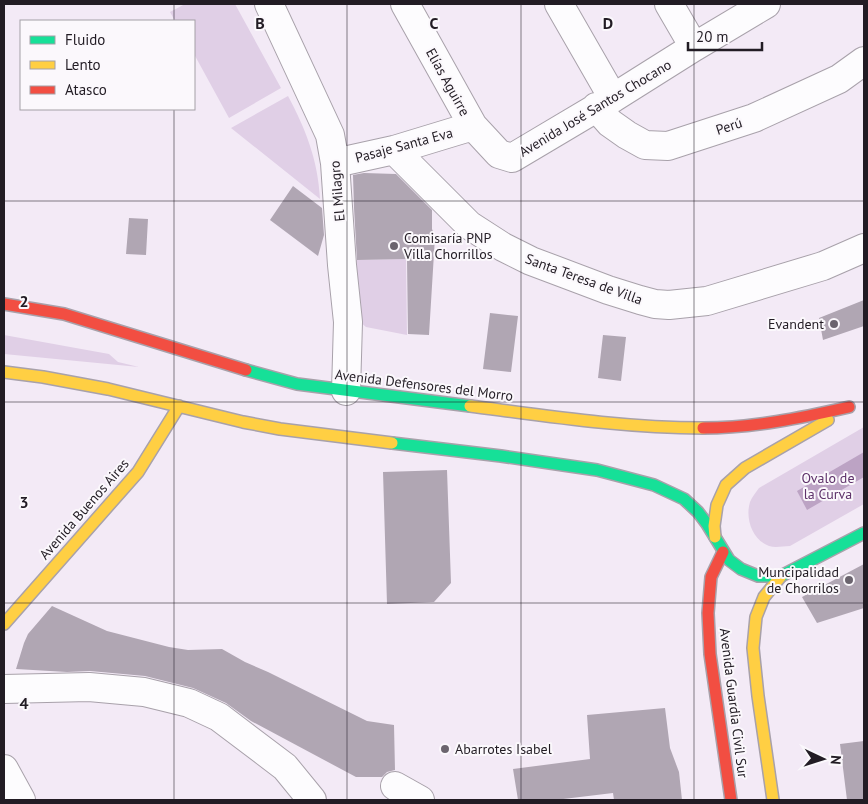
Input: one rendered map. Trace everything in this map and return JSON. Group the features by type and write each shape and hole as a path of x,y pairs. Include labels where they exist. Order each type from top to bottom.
{"main road":[{"name":"Avenida Defensores del Morro","path":"4,304 64,314 250,372 298,384 605,423 684,428 723,428 800,418 852,405 745,468 726,485 717,504 714,526 715,537"},
{"path":"4,372 108,389 243,422 280,429 501,456 626,476 654,485 684,499 698,512 729,560 741,569 758,576 781,576 864,532"},
{"name":"Avenida Buenos Aires","path":"4,624 138,472 179,406"},
{"name":"Avenida Guardia Civil Sur","path":"723,552 710,577 710,654 732,800"},
{"name":"Avenida Guardia Civil Sur","path":"773,800 753,648 756,617 764,597 781,576"}],"street":[{"name":"El Milagro","path":"269,4 330,134 335,163 348,322 346,391"},
{"name":"Elías Aguirre","path":"405,4 473,126 499,154"},
{"name":"Perú","path":"559,4 605,103 610,123 645,145 668,146 754,118 839,79 864,61"},
{"path":"669,4 694,47"},
{"name":"Avenida José Santos Chocano","path":"499,154 512,158 766,4"},
{"name":"Pasaje Santa Eva","path":"335,163 394,150 473,126"},
{"name":"Santa Teresa de Villa","path":"394,150 469,225 503,247 531,262 608,290 655,304 669,305 707,301 823,266 864,248"},
{"path":"4,688 89,687 144,692 189,703 219,717 285,767 312,800"},
{"path":"4,769 21,800"},
{"path":"395,786 420,800"}],"green space":[{"path":"185,4 235,4 281,88 229,118 195,56 195,20 174,20 170,12"},
{"path":"288,96 314,158 320,199 231,128"},
{"path":"406,259 407,335 366,327 359,321 354,260"},
{"path":"4,335 109,354 118,362 139,367 4,354"},
{"name":"Ovalo de la Curva","path":"864,427 864,504 790,546 769,546 758,539 751,528 748,515 750,502 759,488"}],"shaded area":[{"path":"864,452 864,477 807,510 797,491"}],"building":[{"name":"Comisaría PNP Villa Chorrillos","path":"364,173 396,174 432,210 432,229 435,237 429,335 408,334 407,259 357,260 353,175"},
{"path":"293,186 322,208 324,235 318,256 270,220"},
{"path":"129,218 148,219 146,255 126,254"},
{"path":"864,300 864,326 823,340 819,318"},
{"path":"490,313 518,316 511,372 483,369"},
{"path":"603,335 626,337 621,381 598,378"},
{"path":"447,470 451,583 434,602 387,604 383,472"},
{"name":"Muncipalidad de Chorrilos","path":"864,564 864,608 817,623 802,597"},
{"path":"52,606 107,631 169,647 188,650 222,649 367,721 394,725 395,770 387,772 382,777 356,777 251,721 226,703 193,688 145,676 90,671 67,672 16,669 28,634"},
{"path":"665,708 670,748 679,772 682,800 614,800 613,793 555,800 518,800 513,769 590,759 587,715"},
{"path":"864,741 864,800 847,800 840,744"}],"traffic: fast":[{"path":"246,370 297,384 470,406"},
{"path":"392,443 597,470 654,485 684,499 698,512 707,524 729,560 741,569 758,576 781,576 864,533"}],"traffic: slow":[{"path":"4,372 108,389 243,422 280,429 392,443"},
{"path":"4,624 138,472 179,406"},
{"path":"470,406 615,424 703,428"},
{"path":"715,537 714,526 717,505 726,485 745,468 828,420"},
{"path":"773,800 753,648 756,617 764,597 781,576"}],"traffic: jam":[{"path":"4,304 64,314 246,370"},
{"path":"703,428 776,422 849,407"},
{"path":"723,552 711,577 708,613 710,654 731,800"}],"place":[{"name":"Comisaría PNP Villa Chorrillos","path":"394,246"},
{"name":"Evandent","path":"834,324"},
{"name":"Muncipalidad de Chorrilos","path":"849,580"},
{"name":"Abarrotes Isabel","path":"445,749"}]}
